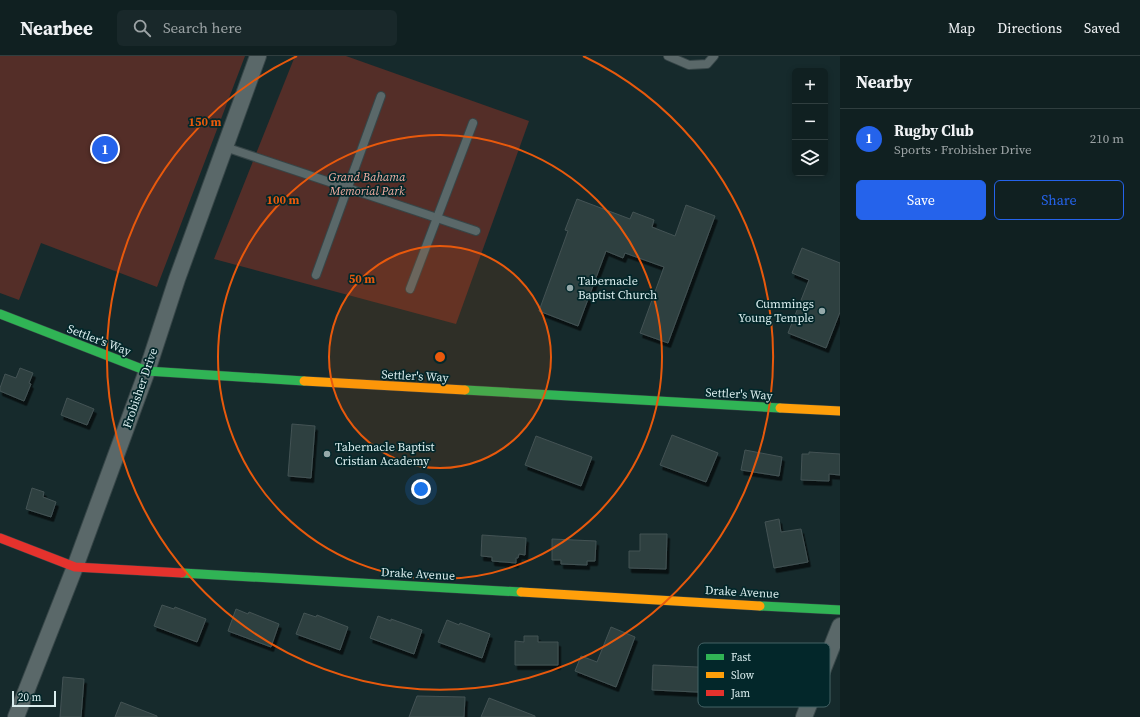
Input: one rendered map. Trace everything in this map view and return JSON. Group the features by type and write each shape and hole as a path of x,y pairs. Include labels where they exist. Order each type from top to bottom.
{"main road":[{"name":"Settler's Way","path":"0,314 147,371 501,393 840,411"},
{"name":"Drake Avenue","path":"0,538 76,567 840,610"}],"street":[{"name":"Frobisher Drive","path":"16,717 76,567 147,371 177,279 258,56"},
{"path":"830,651 840,626"},
{"path":"804,717 808,707"}],"lane":[{"path":"668,56 689,65 707,64 714,56"},
{"path":"316,274 381,96"},
{"path":"410,289 473,123"},
{"path":"226,146 476,231"}],"green space":[{"path":"0,56 245,56 157,287 41,243 19,300 0,293"},
{"name":"Grand Bahama Memorial Park","path":"295,56 346,56 529,121 456,324 214,259"}],"building":[{"path":"577,199 630,219 633,212 654,220 652,227 675,236 686,205 715,216 668,343 640,333 664,267 625,253 623,258 606,251 578,326 539,311 568,231 565,230"},
{"path":"802,248 840,263 840,312 826,348 788,333 809,280 792,273"},
{"path":"20,368 33,373 29,383 31,384 24,401 0,391 5,374 16,378"},
{"path":"67,398 94,409 87,425 61,415"},
{"path":"292,424 315,426 311,478 288,476"},
{"path":"672,435 718,453 706,482 660,465"},
{"path":"536,436 592,457 581,486 525,465"},
{"path":"745,450 782,457 779,476 741,470"},
{"path":"809,452 840,454 840,475 829,474 829,481 801,480 802,454 809,454"},
{"path":"32,488 44,492 43,497 56,502 51,517 26,509"},
{"path":"779,519 781,532 801,529 808,562 774,568 765,522"},
{"path":"640,534 667,534 666,569 629,568 629,551 640,551"},
{"path":"482,535 526,538 525,555 519,554 518,558 516,558 516,563 492,561 492,557 481,556"},
{"path":"552,539 596,541 595,561 587,561 587,565 561,564 561,560 552,560"},
{"path":"162,605 174,609 175,607 206,619 197,642 154,626"},
{"path":"236,609 248,614 249,612 279,624 271,647 228,631"},
{"path":"304,613 316,617 317,615 348,627 340,650 296,634"},
{"path":"378,616 422,630 414,654 370,638"},
{"path":"447,620 490,634 482,658 438,642"},
{"path":"611,627 635,637 616,687 575,671 581,656 597,662"},
{"path":"524,636 538,636 538,642 558,642 558,665 515,665 515,641 524,642"},
{"path":"653,665 698,667 698,692 652,690"},
{"path":"63,677 84,679 81,717 60,717"},
{"path":"417,696 465,697 464,717 409,717"},
{"path":"489,698 535,716 535,717 481,717"},
{"path":"121,702 157,716 157,717 115,717"}],"traffic: fast":[{"path":"0,314 147,371 304,381"},
{"path":"465,390 780,408"},
{"path":"182,573 521,592"},
{"path":"760,606 840,610"}],"traffic: slow":[{"path":"304,381 465,390"},
{"path":"780,408 840,411"},
{"path":"521,592 760,606"}],"traffic: jam":[{"path":"0,538 75,567 182,573"}],"place":[{"name":"Rugby Club","path":"105,149"},
{"name":"Tabernacle Baptist Church","path":"570,288"},
{"name":"Cummings Young Temple","path":"822,311"},
{"name":"Tabernacle Baptist Cristian Academy","path":"327,454"}]}
